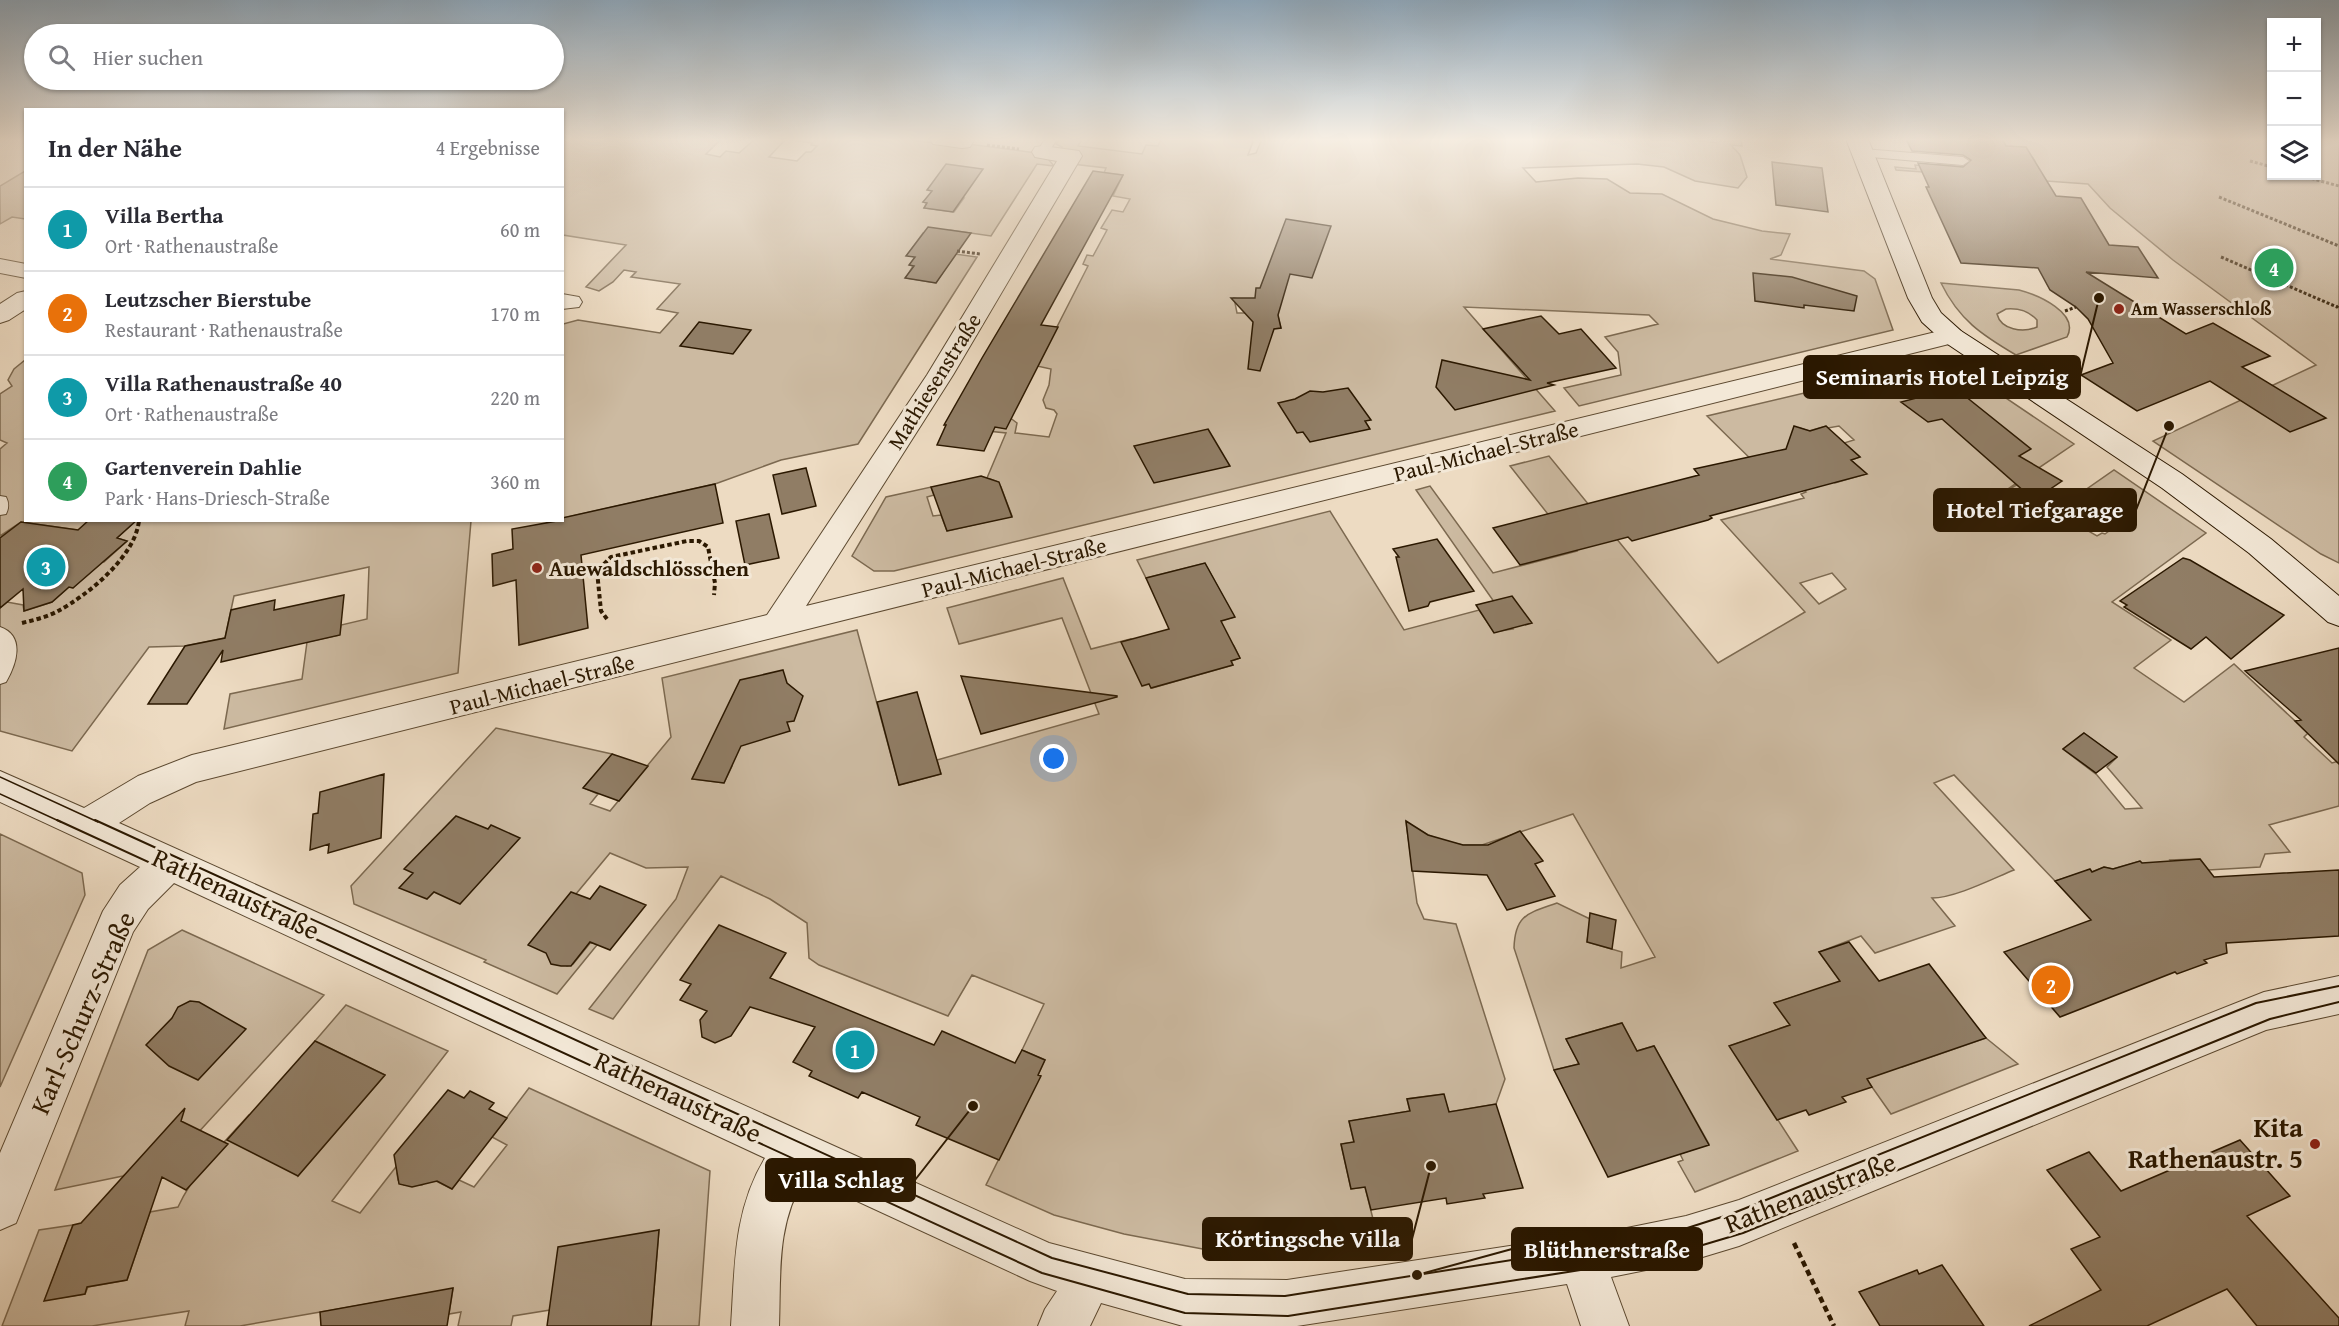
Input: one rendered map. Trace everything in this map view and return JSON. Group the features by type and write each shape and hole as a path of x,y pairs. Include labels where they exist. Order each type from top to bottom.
{"street":[{"name":"Mathiesenstraße","path":"776,627 940,375 1044,201"},
{"path":"1882,201 1920,298 1931,317 1952,336 2172,481 2260,546 2339,613"},
{"path":"0,266 24,271"},
{"path":"0,315 24,299"},
{"name":"Paul-Michael-Straße","path":"88,826 132,795 192,769 1952,336"},
{"name":"Rathenaustraße","path":"0,786 1046,1265 1185,1303 1288,1315 1686,1239 1739,1223 2264,1011 2339,995"},
{"name":"Karl-Schurz-Straße","path":"0,1207 117,923 134,897 169,863"},
{"path":"755,1326 760,1230 774,1186 795,1151"},
{"path":"1582,1258 1605,1326"},
{"path":"1062,1326 1080,1298 1087,1276"}],"lane":[{"path":"0,501 0,510"},
{"path":"0,677 10,661 6,630"}],"path":[{"path":"2231,201 2339,246"},
{"path":"2221,257 2337,307 2339,305"},
{"path":"2065,311 2076,307"},
{"path":"6,630 57,611 76,598 121,558 136,541 141,528 140,522"},
{"path":"607,619 601,611 597,572 611,557 687,541 699,541 708,547 715,583 714,595"},
{"path":"1777,1208 1834,1326"}],"shaded area":[{"path":"0,201 24,201 24,219 12,217 0,224"},
{"path":"564,201 924,201 927,203 924,208 954,212 962,201 1013,201 991,236 950,230 945,236 923,233 907,255 915,257 906,278 936,283 955,254 977,257 858,444 781,460 715,484 564,518 564,324 578,320 660,333 678,313 657,309 680,284 631,277 636,272 624,270 613,282 599,291 586,287 626,245 564,235"},
{"path":"1129,201 1676,201 1713,219 1762,231 1790,234 1781,255 1770,259 1864,271 1875,279 1893,330 1579,406 1564,388 1621,375 1618,352 1605,337 1658,324 1649,315 1464,307 1555,411 894,571 874,571 852,556 886,497 931,487 934,495 927,497 933,516 941,515 947,531 1012,516 1001,487 999,488 996,481 987,478 1006,433 968,429 1005,414 1017,423 1015,433 1049,437 1057,414 1054,410 1046,408 1043,400 1049,385 1051,369 1037,366 1088,266 1083,264 1087,255 1093,256 1107,230 1101,228 1112,210 1123,212","holes":["1234,298 1276,308 1281,328 1261,329 1255,313 1237,313"]},
{"path":"2103,201 2339,201 2339,563 2321,554 2153,441 2316,365 2173,260"},
{"path":"1941,283 2027,292 2055,306 2063,313 2068,320 2067,337 2016,355 1992,341 1972,325 1948,296","holes":["2010,309 2030,314 2037,320 2037,327 2019,330 2003,324 1997,314"]},
{"path":"24,361 24,522 88,522 78,530 21,522 0,536 0,449 7,443 0,440 0,394 12,386 8,380 14,369"},
{"path":"1939,361 1957,365 2074,444 1993,499 2018,484 2088,525 2083,528 2097,536 2105,534 2125,519 2081,493 2114,470 2206,533 2112,602 2171,640 2134,668 2184,702 2234,664 2308,733 2304,737 2332,763 2339,761 2339,806 2269,825 2290,852 2265,854 2260,867 2208,870 2200,859 2170,860 2196,892 2178,900 2140,861 2113,869 2104,867 2092,872 2090,870 2055,881 1954,775 1934,783 2014,870 1962,892 1932,898 1955,926 1875,953 1861,936 1819,952 1902,1067 1986,1038 2018,1064 1891,1114 1806,993 1774,1003 1790,1025 1730,1046 1798,1151 1695,1192 1678,1162 1683,1160 1680,1154 1709,1144 1654,1046 1637,1051 1622,1023 1566,1039 1579,1064 1554,1070 1514,948 1517,928 1525,916 1557,903 1590,919 1587,942 1622,952 1621,968 1655,957 1573,814 1482,845 1463,845 1444,841 1406,822 1417,903 1424,919 1456,924 1505,1079 1496,1104 1449,1112 1443,1094 1407,1099 1410,1111 1349,1121 1354,1142 1341,1144 1351,1189 1365,1187 1379,1243 1320,1252 1234,1255 1124,1234 1054,1215 986,1185 1040,1076 1038,1075 1045,1060 1022,1050 1044,1004 972,975 948,1016 819,965 809,958 807,923 770,899 721,876 613,1019 589,1009 676,899 688,867 646,868 610,853 576,894 548,953 567,966 573,964 591,942 597,945 557,994 484,962 486,960 354,904 351,886 496,728 612,754 584,788 598,794 590,804 610,811 671,737 662,678 857,630 899,785 941,774 937,760 1099,714 1062,618 959,644 947,608 1063,578 1091,649 1131,639 1152,688 1233,665 1231,661 1240,658 1234,646 1211,624 1234,617 1205,563 1146,578 1137,560 1330,511 1404,630 1479,610 1494,632 1513,629 1416,490 1430,486 1493,573 1577,551 1510,466 1549,456 1718,663 1805,612 1721,520 1804,498 1801,494 1806,492 1788,475 1770,478 1707,416","holes":["1826,426 1828,428 1839,426 1854,440 1844,443 1860,457 1851,460 1866,474 1835,483 1819,468 1800,428 1809,431","1991,500 2013,513 1983,531 1963,519","1832,573 1846,589 1819,604 1800,583","2084,733 2117,757 2107,767 2142,808 2125,809 2097,775 2063,749","700,762 732,765 724,783 692,779"]},
{"path":"114,522 471,522 458,673 224,729 230,694 302,679 307,642 339,635 341,625 367,619 369,567 234,596 225,638 185,646 149,647 72,751 0,731 0,608 7,602 23,605 24,611 52,602 69,587 73,588 99,561 104,562 127,541 117,538 131,525"},
{"path":"0,834 82,873 85,895 0,1087"},
{"path":"182,930 324,995 196,1135 123,1176 55,1190 148,950"},
{"path":"346,1005 448,1051 332,1201 360,1213 399,1163 403,1165 397,1173 398,1180 404,1185 422,1185 428,1177 452,1189 459,1180 474,1187 507,1145 492,1137 529,1088 710,1171 699,1326 651,1326 659,1230 550,1310 513,1316 511,1326 458,1326 461,1312 449,1314 453,1289 240,1326 185,1326 189,1311 92,1326 2,1326 39,1230 73,1225 45,1300 85,1294 88,1287 127,1280 150,1212 178,1207 201,1170 249,1115 294,1138 298,1176 385,1075 315,1041"}],"building":[{"path":"961,201 953,212 924,208 927,203 923,202"},
{"path":"1075,201 1109,201 1041,325 1058,327 1006,429 995,427 984,451 937,445 946,425 944,425"},
{"path":"1776,201 1826,201 1828,212 1776,205"},
{"path":"1932,201 2083,201 2109,245 2138,247 2158,278 2086,272 2186,334 2213,323 2270,356 2242,367 2326,418 2290,432 2210,381 2137,411 2081,375 2113,363 2088,319 2076,307 2050,290 2038,268 1961,263"},
{"path":"1286,219 1331,226 1312,278 1290,274 1278,315 1281,328 1274,329 1260,371 1248,369 1253,322 1231,298 1255,298 1256,288 1260,288"},
{"path":"928,227 971,233 936,283 905,278 914,266 909,265 915,257 906,256"},
{"path":"1753,273 1792,277 1857,296 1854,311 1804,305 1804,308 1755,301"},
{"path":"1541,316 1559,334 1581,329 1616,368 1547,383 1554,385 1455,410 1436,387 1442,360 1530,380 1483,329"},
{"path":"699,322 751,330 733,354 680,346"},
{"path":"1348,388 1371,420 1365,421 1370,429 1310,442 1303,432 1297,433 1278,403 1295,399 1310,391 1323,392"},
{"path":"1955,388 2031,449 2019,456 2062,481 2034,500 1942,419 1928,422 1901,402"},
{"path":"1794,426 1810,431 1826,426 1860,457 1851,460 1867,474 1710,516 1712,518 1708,520 1632,541 1628,537 1520,565 1493,528 1699,475 1694,469 1786,449"},
{"path":"1208,429 1230,466 1154,483 1134,446"},
{"path":"806,468 816,506 782,514 773,475"},
{"path":"981,476 999,482 1012,517 947,531 931,487"},
{"name":"Auewaldschlösschen","path":"715,484 723,523 581,555 588,628 519,645 516,580 493,586 492,554 513,549 512,529 564,522 564,518"},
{"path":"769,514 779,558 745,565 736,521"},
{"path":"21,522 78,530 87,522 135,522 117,538 127,541 73,588 69,587 52,602 24,611 23,589 0,608 0,538"},
{"path":"1437,539 1474,591 1430,602 1428,606 1409,611 1396,557 1399,557 1393,549"},
{"path":"2183,558 2284,615 2231,659 2206,637 2191,649 2124,607 2127,605 2120,601"},
{"path":"1205,563 1235,617 1221,621 1240,658 1231,661 1233,665 1151,688 1149,684 1142,686 1121,642 1169,629 1146,578"},
{"path":"344,595 340,635 221,662 223,650 187,704 148,704 185,646 225,638 231,610 275,600 274,610"},
{"path":"1512,596 1532,623 1494,633 1476,605"},
{"path":"2339,648 2339,764 2295,721 2301,720 2245,671"},
{"path":"783,670 787,683 803,696 794,721 787,722 790,731 741,746 724,783 692,779 740,680"},
{"path":"961,676 1117,696 1117,697 981,734"},
{"path":"917,692 941,774 899,785 877,702"},
{"path":"2084,733 2117,757 2096,773 2063,749"},
{"path":"612,754 648,766 619,801 583,788"},
{"path":"384,774 381,838 328,853 329,844 310,850 313,814 318,813 320,792"},
{"path":"456,816 488,829 491,825 520,838 460,904 434,892 427,899 399,888 413,873 404,869"},
{"path":"1406,821 1428,835 1463,845 1488,845 1520,831 1543,861 1535,864 1555,896 1507,910 1487,875 1412,871"},
{"path":"2200,859 2214,877 2339,870 2339,936 2226,943 2227,953 2204,960 2207,963 2177,974 2175,972 2060,1017 2004,952 2091,920 2055,881 2090,869 2092,872 2104,867 2113,869 2140,861 2142,863"},
{"path":"600,886 646,905 610,950 590,942 571,966 561,966 551,964 546,953 528,945 571,892 590,899"},
{"path":"1590,913 1616,920 1612,949 1587,942"},
{"path":"719,925 786,953 770,978 934,1045 942,1031 1015,1063 1022,1050 1045,1060 1038,1075 1041,1076 999,1160 916,1125 920,1117 862,1092 858,1098 809,1076 812,1071 793,1062 815,1027 750,1007 731,1036 715,1043 702,1037 700,1020 707,1011 680,1000 691,984 680,980"},
{"path":"1849,942 1879,981 1929,964 1986,1038 1867,1079 1872,1087 1842,1097 1846,1102 1809,1115 1806,1110 1777,1120 1729,1046 1790,1025 1774,1003 1840,981 1819,952"},
{"path":"190,1001 199,1002 246,1029 198,1080 169,1066 146,1045 172,1018 178,1007"},
{"path":"1622,1023 1637,1051 1654,1046 1709,1145 1608,1177 1554,1070 1579,1064 1566,1039"},
{"path":"315,1041 385,1075 298,1176 227,1140"},
{"path":"448,1090 464,1098 470,1091 494,1103 489,1109 507,1118 452,1189 437,1181 412,1187 399,1184 394,1155"},
{"path":"1444,1094 1449,1112 1496,1104 1523,1188 1483,1194 1485,1198 1447,1204 1446,1198 1371,1210 1365,1187 1351,1189 1341,1144 1354,1142 1349,1121 1410,1111 1407,1099"},
{"path":"185,1108 181,1121 228,1144 186,1190 162,1177 127,1280 87,1287 85,1294 44,1301 73,1225 81,1223"},
{"path":"2240,1140 2290,1196 2247,1216 2339,1318 2339,1326 2257,1326 2227,1289 2147,1326 2029,1326 2101,1290 2071,1249 2100,1237 2047,1170 2089,1152 2121,1191"},
{"path":"659,1230 651,1326 547,1326 558,1247"},
{"path":"1942,1265 1984,1326 1880,1326 1859,1292 1917,1270 1919,1274"},
{"path":"453,1288 447,1326 321,1326 320,1312"}],"tram line":[{"path":"0,777 98,822"},
{"path":"0,794 61,822"},
{"path":"57,820 1042,1273 1185,1313 1288,1316 1625,1263 1686,1250 1743,1233 2270,1019 2339,1002"},
{"path":"95,820 1052,1258 1188,1294 1285,1296 1618,1243 1681,1230 1731,1214 2256,1003 2339,986"}],"place":[{"name":"Gartenverein Dahlie","path":"2274,268"},
{"name":"Seminaris Hotel Leipzig","path":"2099,298"},
{"name":"Am Wasserschloß","path":"2119,309"},
{"name":"Hotel Tiefgarage","path":"2169,426"},
{"name":"Villa Rathenaustraße 40","path":"46,567"},
{"name":"Auewaldschlösschen","path":"537,568"},
{"name":"Leutzscher Bierstube","path":"2051,985"},
{"name":"Villa Bertha","path":"855,1050"},
{"name":"Villa Schlag","path":"973,1106"},
{"name":"Kita Rathenaustr. 5","path":"2315,1144"},
{"name":"Körtingsche Villa","path":"1431,1166"},
{"name":"Blüthnerstraße","path":"1417,1275"}]}
